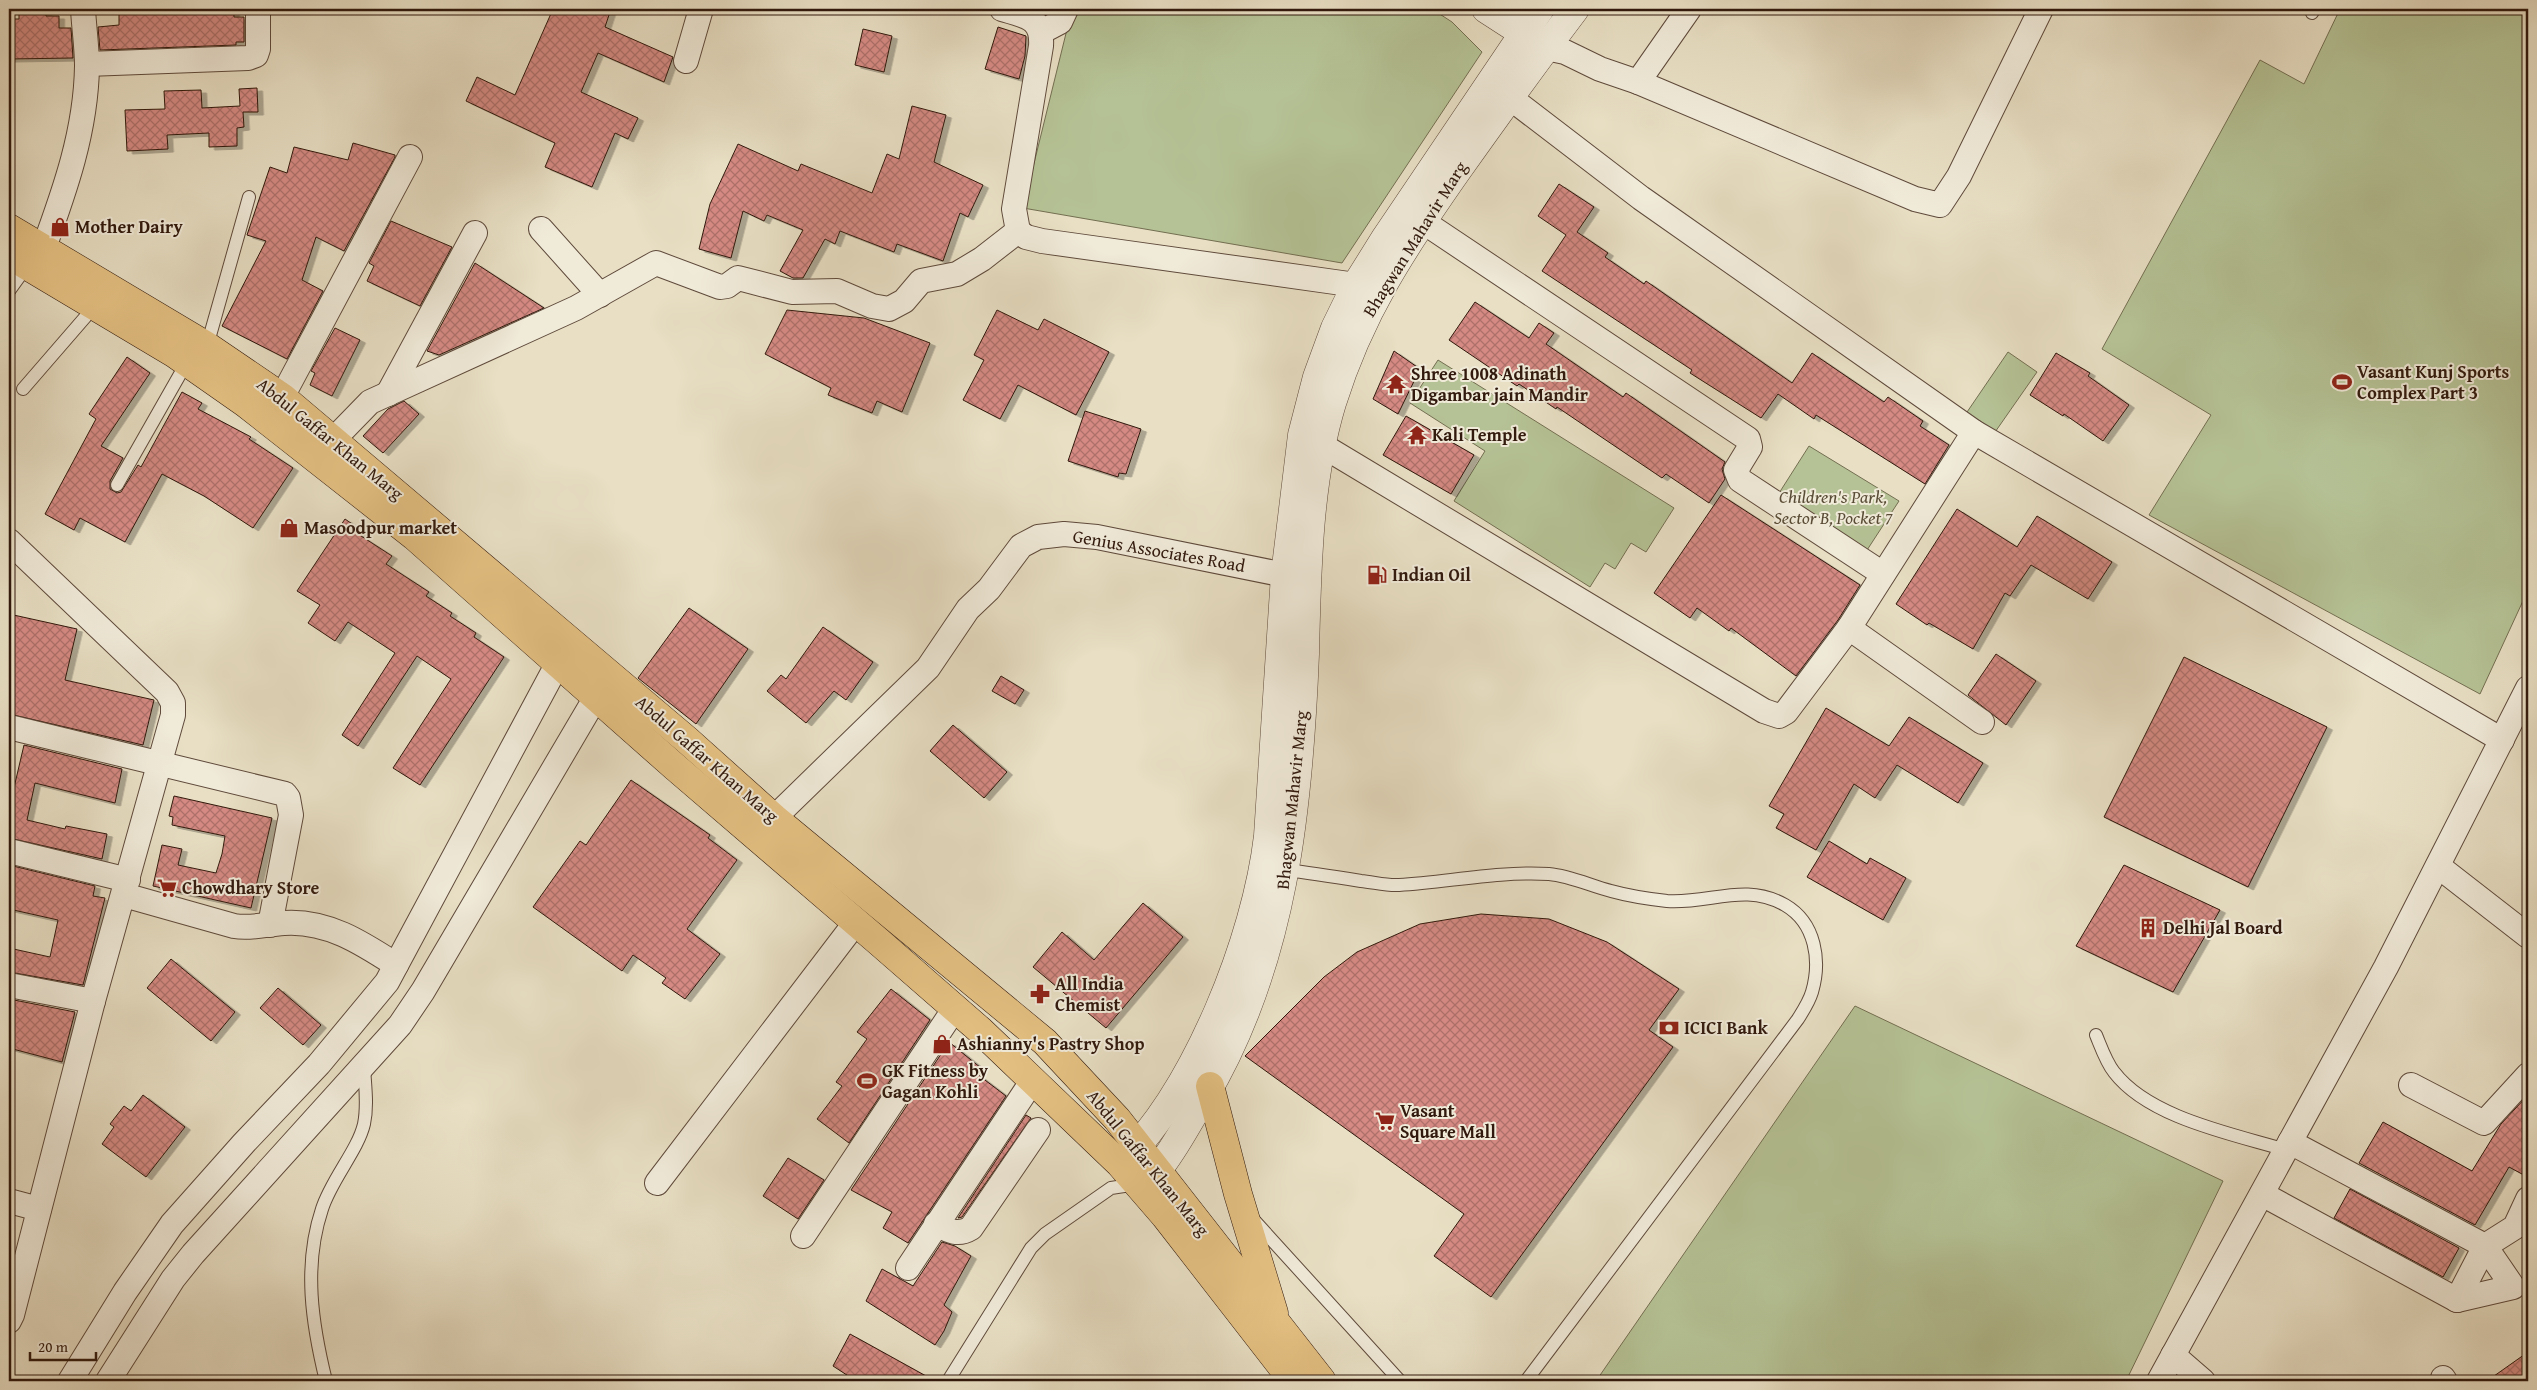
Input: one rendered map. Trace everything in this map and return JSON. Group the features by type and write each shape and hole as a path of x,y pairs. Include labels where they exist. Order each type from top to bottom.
{"main road":[{"name":"Abdul Gaffar Khan Marg","path":"9,228 26,257 94,307 197,354 282,397 334,439 687,740 774,818 1045,1042 1117,1119 1138,1146 1131,1176"},
{"name":"Abdul Gaffar Khan Marg","path":"26,257 197,354 246,403 414,536 596,697 955,1008 1033,1080 1131,1176 1277,1326 1322,1381"},
{"path":"1210,1086 1242,1207 1277,1326"},
{"name":"Abdul Gaffar Khan Marg","path":"1131,1176 1165,1216 1293,1381"}],"street":[{"path":"26,257 72,169 82,115 87,64 83,9"},
{"path":"87,64 248,58 256,55 258,49 258,9"},
{"path":"686,61 701,9"},
{"path":"1002,9 1032,19 1042,32 1042,46 1014,209 1018,231 1026,236 1042,241 1356,285"},
{"path":"1042,32 1060,22 1066,9"},
{"path":"1486,9 1532,16 1561,28 1565,52 1915,199 1940,205 1959,176 2041,9"},
{"path":"1638,82 1689,9"},
{"name":"Bhagwan Mahavir Marg","path":"1138,1146 1176,1092 1195,1059 1250,925 1264,867 1296,574 1302,435 1335,328 1356,285 1532,16"},
{"name":"Bhagwan Mahavir Marg","path":"1131,1176 1210,1086 1253,995 1279,904 1286,870 1300,746 1296,574 1312,509 1322,446 1331,408 1354,339 1378,292 1422,221 1509,97 1561,28"},
{"path":"1509,97 1641,198 1974,432 2502,740"},
{"path":"282,397 410,157"},
{"path":"1422,221 1748,438 1750,447 1736,470 1740,480 1883,574"},
{"path":"540,229 600,295"},
{"path":"334,439 370,402 576,308 656,263 720,287 727,286 738,278 792,292 837,291 872,306 889,309 904,301 921,281 957,274 982,260 1018,231"},
{"path":"388,394 475,233"},
{"path":"1322,446 1770,714 1779,716 1786,712 1849,628 1974,432"},
{"name":"Genius Associates Road","path":"774,818 928,668 968,609 989,590 1021,546 1038,537 1064,534 1097,537 1296,574"},
{"path":"9,541 167,692 173,703 173,715 160,764 93,1001 9,1321"},
{"path":"1849,628 1982,722"},
{"path":"70,1381 161,1239 192,1200 346,1034 376,996 396,965 558,663"},
{"path":"2158,1381 2386,967 2528,688"},
{"path":"108,1381 173,1279 188,1260 216,1226 364,1067 400,1025 423,991 596,697"},
{"path":"9,727 279,792 288,798 291,815 270,925"},
{"path":"9,851 126,888 234,926 250,928 294,923 322,926 366,945 396,965"},
{"path":"2438,866 2528,936"},
{"path":"657,1183 856,922"},
{"path":"9,985 93,1001"},
{"path":"803,1236 955,1008"},
{"path":"2411,1084 2484,1123 2528,1076"},
{"path":"908,1268 1033,1080"},
{"path":"936,1224 957,1233 962,1233 971,1228 1038,1130"},
{"path":"2262,1194 2457,1300 2513,1287 2486,1246 2288,1146"},
{"path":"2457,1300 2486,1246 2521,1230 2528,1199"},
{"path":"9,1201 39,1208"},
{"path":"161,1239 188,1260"},
{"path":"2173,1355 2203,1381"}],"lane":[{"path":"117,485 197,354 249,197"},
{"path":"9,292 26,257"},
{"path":"23,389 94,307"},
{"path":"1286,870 1397,885 1476,875 1551,874 1568,877 1611,891 1668,901 1710,899 1740,893 1755,894 1785,905 1798,914 1810,932 1814,946 1816,973 1811,994 1798,1019 1526,1381"},
{"path":"2096,1035 2113,1071 2127,1087 2147,1100 2181,1116 2288,1146"},
{"path":"326,1381 312,1312 310,1278 312,1254 321,1210 330,1186 359,1138 364,1124 366,1099 364,1067"},
{"path":"948,1381 1031,1248 1045,1234 1131,1176"},
{"path":"1242,1207 1400,1381"}],"green space":[{"path":"1072,9 1432,9 1452,22 1482,52 1342,263 1023,208"},
{"name":"Vasant Kunj Sports Complex Part 3","path":"2340,9 2528,9 2528,590 2480,694 2149,515 2211,415 2102,349 2260,60 2304,84"},
{"path":"2008,352 2037,372 1993,435 1965,415"},
{"path":"1438,360 1674,508 1646,552 1631,543 1615,569 1605,563 1590,587 1454,501 1485,451 1410,403"},
{"name":"Children's Park, Sector B, Pocket 7","path":"1809,446 1899,501 1856,567 1767,512"},
{"path":"1855,1006 2223,1181 2126,1381 1596,1381"}],"building":[{"path":"19,9 46,9 46,16 59,16 59,28 71,28 73,58 9,59 9,34 12,34 12,19 19,19"},
{"path":"119,9 234,9 234,17 244,17 244,42 236,42 236,45 100,50 98,27 119,25"},
{"path":"553,9 611,9 605,27 673,57 664,82 598,53 581,92 638,118 628,139 615,133 592,187 545,167 555,143 466,101 477,77 515,95"},
{"path":"998,27 1026,36 1025,56 1019,79 985,69"},
{"path":"863,29 892,36 884,72 855,65"},
{"path":"257,88 258,112 243,112 244,127 237,128 237,146 209,147 209,133 167,135 168,149 127,151 125,110 165,109 164,91 201,90 202,108 240,106 239,89"},
{"path":"912,106 946,115 934,162 983,185 968,217 960,213 943,261 897,244 894,252 840,231 835,244 825,239 803,278 793,278 780,271 803,230 767,215 764,221 743,211 731,258 699,249 710,204 738,144 798,171 801,164 872,193 887,154 899,159"},
{"path":"353,143 395,155 395,157 344,251 316,237 302,280 323,291 287,359 222,326 266,241 247,235 270,167 287,173 294,147 348,160"},
{"path":"1559,184 1594,207 1577,232 1608,253 1605,257 1644,284 1646,281 1792,383 1812,353 1884,402 1888,397 1923,421 1920,426 1949,445 1925,484 1816,415 1814,419 1778,394 1761,418 1690,373 1692,370 1542,271 1566,235 1538,216"},
{"path":"391,221 452,247 420,306 367,281 374,266 369,263"},
{"path":"475,263 544,308 439,355 427,351"},
{"path":"1475,302 1529,338 1539,323 1554,333 1546,344 1623,397 1626,393 1725,462 1722,469 1725,479 1709,503 1666,474 1662,478 1557,407 1556,409 1519,384 1517,386 1449,340"},
{"path":"787,310 864,318 930,343 902,412 877,401 872,413 828,395 831,388 765,354"},
{"path":"997,310 1038,330 1044,319 1109,352 1076,415 1018,385 1000,419 963,400 984,360 974,355"},
{"path":"335,328 360,340 332,396 310,385 315,373 311,371"},
{"name":"Shree 1008 Adinath Digambar jain Mandir","path":"1394,351 1420,369 1398,414 1373,399"},
{"path":"2056,353 2090,373 2088,376 2129,405 2103,441 2064,414 2063,416 2030,395"},
{"path":"127,357 150,373 101,446 123,458 110,481 110,489 117,493 121,492 138,465 141,467 182,392 202,403 198,409 251,437 249,439 293,468 253,528 204,496 162,474 125,542 80,518 74,530 45,514 96,419 89,414"},
{"path":"404,401 419,414 383,453 363,436 388,409"},
{"path":"1085,411 1141,429 1126,474 1119,473 1118,477 1068,461"},
{"name":"Kali Temple","path":"1406,416 1474,455 1451,494 1383,455"},
{"path":"1721,495 1860,585 1838,620 1796,676 1731,628 1729,631 1697,608 1690,618 1654,593"},
{"path":"1957,509 2017,547 2037,516 2112,562 2088,599 2031,565 2010,596 2005,593 1973,649 1929,623 1927,625 1896,604"},
{"path":"345,519 361,530 358,534 392,556 386,564 429,592 426,596 452,613 450,616 476,633 474,637 504,657 420,785 393,768 451,679 417,656 358,746 342,735 395,653 348,622 335,641 308,623 320,605 297,591"},
{"path":"689,608 748,649 696,724 638,678"},
{"path":"9,614 77,629 65,680 154,700 143,745 9,714"},
{"path":"823,627 873,662 846,700 834,691 806,723 767,691 781,675 786,679"},
{"path":"1996,654 2036,681 2006,725 1968,695"},
{"path":"2184,657 2327,727 2248,887 2104,817"},
{"path":"1001,676 1024,690 1015,704 992,691"},
{"path":"1826,708 1889,746 1909,717 1983,763 1958,803 1897,765 1875,798 1854,784 1816,850 1776,828 1784,814 1769,806"},
{"path":"953,725 1007,772 984,798 930,751"},
{"path":"24,745 122,769 115,803 35,783 27,820 65,829 66,826 107,834 102,859 9,838 9,809"},
{"path":"631,780 710,835 708,838 737,860 687,929 720,954 685,999 662,983 666,978 633,955 622,971 533,907 580,841 586,845"},
{"path":"174,796 272,818 251,908 153,886 162,845 182,849 178,865 216,873 222,854 225,836 172,825 173,817 169,816"},
{"path":"1829,841 1867,864 1870,858 1906,878 1883,920 1807,877"},
{"path":"9,865 95,886 93,896 105,898 83,985 9,972 9,948 50,957 58,920 9,909"},
{"name":"Delhi Jal Board","path":"2124,865 2220,910 2173,992 2076,946"},
{"path":"1143,903 1183,937 1106,1028 1033,967 1062,932 1094,960"},
{"path":"1481,914 1549,919 1607,942 1679,989 1649,1030 1673,1047 1491,1297 1434,1256 1464,1214 1245,1056 1324,977 1357,952 1420,924"},
{"path":"171,959 235,1012 211,1041 147,988"},
{"path":"278,988 321,1025 303,1045 260,1008"},
{"path":"891,989 930,1020 849,1143 817,1119 842,1086 836,1082 867,1039 857,1032"},
{"path":"9,999 75,1012 62,1062 9,1048"},
{"path":"949,1042 981,1068 977,1074 1006,1096 908,1243 883,1228 892,1212 851,1190"},
{"path":"143,1095 185,1127 146,1177 102,1144 114,1127 110,1124 124,1106 131,1111"},
{"path":"2528,1095 2528,1165 2522,1174 2509,1167 2475,1225 2359,1163 2383,1122 2472,1171 2501,1124"},
{"path":"1026,1115 1031,1118 962,1217 958,1218"},
{"path":"788,1158 824,1180 798,1219 763,1196"},
{"path":"2350,1189 2459,1248 2443,1277 2334,1218"},
{"path":"942,1242 955,1246 971,1256 944,1305 952,1312 944,1331 935,1345 866,1301 882,1269 913,1286"},
{"path":"850,1334 935,1381 856,1381 833,1366"},
{"path":"2528,1352 2528,1381 2487,1381"}],"place":[{"name":"Mother Dairy","path":"60,227"},
{"name":"Vasant Kunj Sports Complex Part 3","path":"2342,382"},
{"name":"Shree 1008 Adinath Digambar jain Mandir","path":"1396,384"},
{"name":"Kali Temple","path":"1417,435"},
{"name":"Masoodpur market","path":"289,528"},
{"name":"Indian Oil","path":"1377,575"},
{"name":"Chowdhary Store","path":"167,888"},
{"name":"Delhi Jal Board","path":"2148,928"},
{"name":"All India Chemist","path":"1040,994"},
{"name":"ICICI Bank","path":"1669,1028"},
{"name":"Ashianny's Pastry Shop","path":"942,1044"},
{"name":"GK Fitness by Gagan Kohli","path":"867,1081"},
{"name":"Vasant Square Mall","path":"1385,1121"}]}
